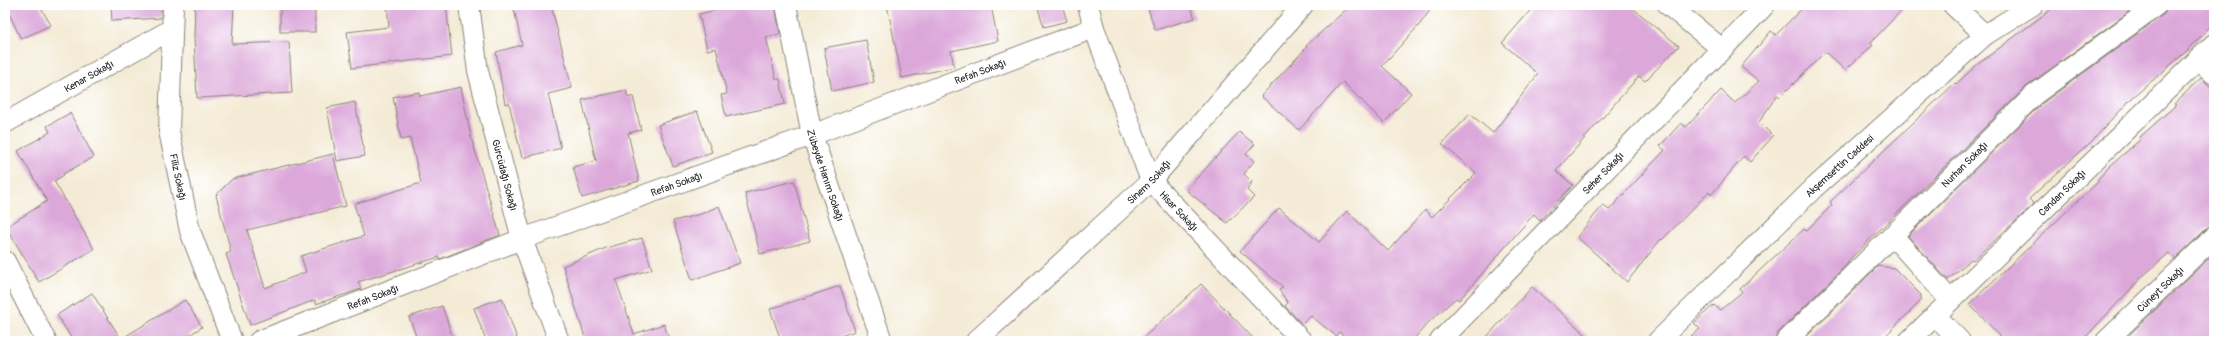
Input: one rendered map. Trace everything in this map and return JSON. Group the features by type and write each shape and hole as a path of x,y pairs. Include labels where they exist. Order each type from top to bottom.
{"street":[{"name":"Filiz Sokağı","path":"173,5 168,131 190,231 232,341"},
{"name":"Gürcüdağı Sokağı","path":"469,5 478,71 522,239 559,341"},
{"name":"Zübeyde Hanım Sokağı","path":"786,5 812,135 882,341"},
{"name":"Hisar Sokağı","path":"1088,5 1094,28 1152,181 1302,341"},
{"name":"Sinem Sokağı","path":"976,341 1152,181 1303,5"},
{"path":"1668,5 1722,49"},
{"name":"Seher Sokağı","path":"1440,341 1765,5"},
{"path":"1953,5 1986,35"},
{"name":"Akşemsettin Caddesi","path":"1658,341 1815,187 1986,35 2033,5"},
{"name":"Nurhan Sokağı","path":"1786,341 2034,95 2157,5"},
{"name":"Refah Sokağı","path":"259,341 522,239 812,135 1094,28"},
{"name":"Kenar Sokağı","path":"5,123 172,29"},
{"name":"Candan Sokağı","path":"1909,341 2214,44"},
{"path":"2198,60 2214,74"},
{"path":"1893,236 1950,300"},
{"name":"Cüneyt Sokağı","path":"2106,341 2214,237"},
{"path":"5,261 46,341"},
{"path":"1935,315 1960,341"}],"building":[{"path":"5,5 39,5 51,25 21,39"},
{"path":"111,5 161,5 161,18 112,21"},
{"path":"195,5 234,5 232,44 289,42 292,93 197,98 194,37"},
{"path":"280,5 315,5 315,32 280,32"},
{"path":"387,5 446,5 452,56 352,68 347,32 389,27"},
{"path":"513,5 551,5 572,88 548,94 561,148 522,158 509,103 505,104 496,52 522,45"},
{"path":"738,5 775,5 780,34 766,37 776,79 780,79 785,104 726,117 721,95 727,94 716,48 707,50 699,14"},
{"path":"887,5 991,5 998,41 951,51 954,67 902,78"},
{"path":"1037,5 1062,5 1067,21 1044,27"},
{"path":"1147,5 1190,5 1195,18 1155,30"},
{"path":"1351,5 1434,5 1420,24 1382,66 1411,93 1384,123 1343,82 1299,130 1261,96 1307,47 1306,46"},
{"path":"1535,5 1629,5 1679,46 1645,81 1639,76 1556,171 1573,185 1540,220 1534,214 1459,300 1456,298 1430,321 1412,341 1350,341 1339,332 1336,336 1311,316 1302,324 1285,306 1288,303 1279,290 1283,287 1240,251 1279,208 1319,242 1347,211 1388,251 1425,210 1432,217 1476,173 1442,144 1470,114 1493,133 1538,74 1502,43"},
{"path":"1805,5 1907,5 1870,43 1873,45 1845,70 1825,52 1780,97 1777,95 1759,122 1773,136 1750,162 1744,156 1711,195 1709,192 1662,240 1661,239 1627,282 1577,237 1603,205 1609,210 1665,150 1660,146 1681,123 1686,127 1721,90 1735,103 1759,81 1741,67 1771,31 1776,35"},
{"path":"2057,5 2138,5 2026,87 1847,262 1849,262 1778,333 1775,341 1685,341 1700,329 1694,323 1714,305 1720,310 1742,292 1740,289 1804,229 1806,231 1832,205 1830,202 1955,83 1956,84 1978,64"},
{"path":"2168,5 2214,5 2214,22 2189,49 2131,99 2092,141 2029,199 2034,204 1973,260 1971,259 1948,280 1908,236 2041,104 2164,14"},
{"path":"866,40 874,82 832,91 824,48"},
{"path":"2201,78 2214,90 2214,226 2206,229 2175,259 2169,253 2143,276 2082,341 2005,341 1969,304 2099,181 2097,180 2110,166 2141,139 2140,137 2176,105 2174,104"},
{"path":"461,87 471,137 500,235 440,259 439,257 358,282 361,289 316,304 315,300 250,325 226,254 231,252 216,195 232,179 333,154 346,206 247,230 265,288 306,272 301,256 364,236 354,204 421,183 410,138 401,140 393,97 419,92 420,96"},
{"path":"626,90 628,98 633,96 641,130 628,133 639,181 582,198 573,167 596,161 582,100"},
{"path":"355,102 365,156 337,161 327,108"},
{"path":"697,111 712,152 673,166 658,125"},
{"path":"70,113 94,157 63,174 64,175 54,181 94,249 39,282 6,227 47,201 18,151 50,132 47,126"},
{"path":"1239,132 1255,144 1246,154 1254,161 1244,174 1252,182 1247,190 1254,197 1227,223 1186,190"},
{"path":"794,181 810,241 760,254 745,193"},
{"path":"719,206 740,263 692,280 673,221 701,214"},
{"path":"642,238 652,269 616,280 634,334 664,324 670,341 586,341 563,266 606,248"},
{"path":"2214,253 2214,341 2123,341"},
{"path":"1878,266 1894,268 1921,295 1920,302 1880,341 1802,341"},
{"path":"1201,284 1256,341 1140,341"},
{"path":"840,286 855,331 826,341 781,341 770,309"},
{"path":"1532,287 1593,341 1483,341"},
{"path":"92,293 121,339 185,300 202,327 180,341 73,341 57,315"},
{"path":"502,298 518,341 486,341 474,308"},
{"path":"442,306 454,341 418,341 409,317"}]}
